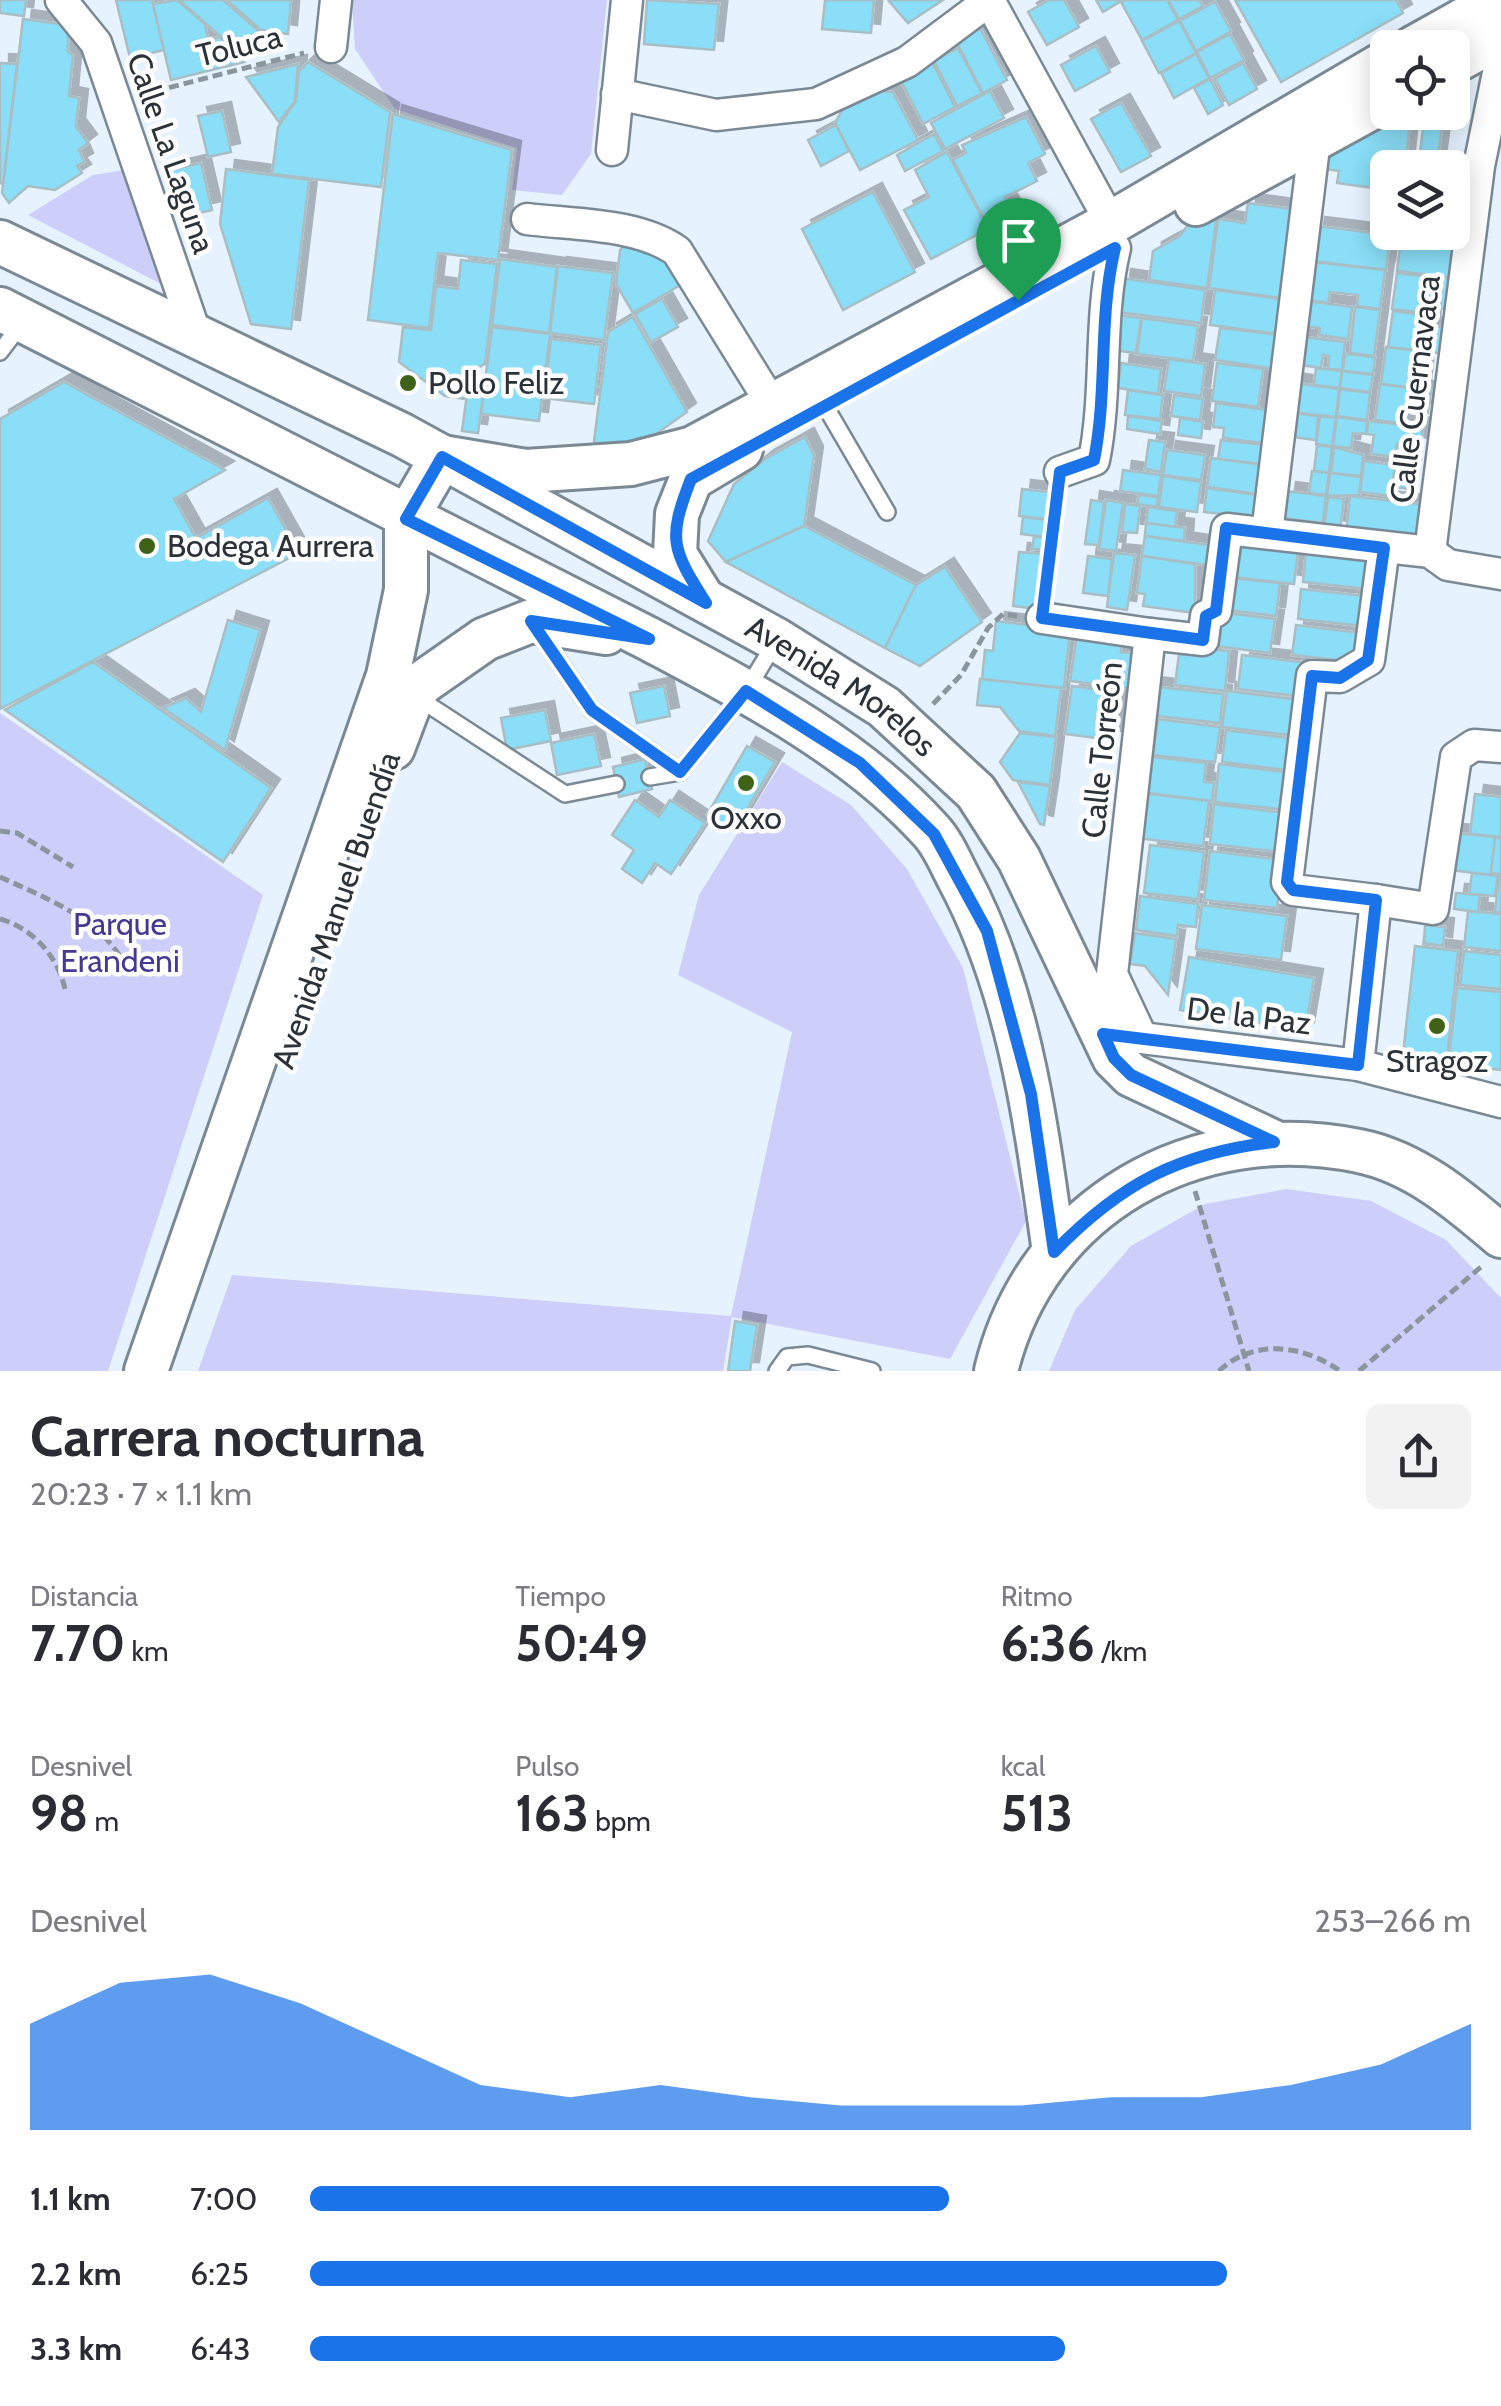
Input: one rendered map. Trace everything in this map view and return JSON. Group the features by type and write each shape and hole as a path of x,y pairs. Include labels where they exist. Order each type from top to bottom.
{"street":[{"name":"Calle La Laguna","path":"61,0 96,43 197,338"},
{"path":"331,47 336,0"},
{"path":"612,150 627,0"},
{"path":"618,94 716,115 816,104 907,62 990,0 1113,235 1106,285 1100,432 1094,460 1060,472"},
{"path":"1445,30 1499,0"},
{"path":"1470,53 1501,36"},
{"name":"Calle Cuernavaca","path":"1430,552 1479,166 1501,58"},
{"path":"706,603 675,554 677,514 691,479 1113,235 1370,72"},
{"path":"406,519 442,457 526,471 631,464 693,448 1370,109"},
{"path":"1316,139 1266,534 1430,552 1448,566 1501,574"},
{"path":"527,219 631,233 661,240 677,251 773,406"},
{"name":"Avenida Morelos","path":"0,242 442,457 776,640 911,728 976,792 1018,858 1122,1036 1114,1058 1131,1075 1274,1142"},
{"name":"Avenida Morelos","path":"8,327 649,639 746,691 860,763 934,834 987,931 1031,1094 1054,1252"},
{"name":"Avenida Manuel Buendía","path":"146,1371 388,676 406,590 406,519"},
{"name":"Calle Torreón","path":"1122,1036 1112,974 1150,634 1203,640 1206,616 1216,611 1226,528 1266,534"},
{"name":"Calle Cuernavaca","path":"1384,548 1368,660 1340,678 1312,676 1287,882 1293,890 1433,909 1456,757 1474,744 1501,747"},
{"path":"1042,618 1150,634"},
{"path":"413,695 422,683 485,639 531,621 649,639"},
{"name":"Avenida Manuel Buendía","path":"173,1371 413,695"},
{"path":"1358,1065 1376,900"},
{"name":"De la Paz","path":"1122,1036 1358,1065 1501,1102"},
{"path":"996,1371 1024,1297 1054,1252 1092,1213 1136,1182 1185,1159 1229,1147 1274,1142 1362,1151 1442,1186 1494,1249"}],"lane":[{"path":"824,404 887,512"},
{"path":"531,621 592,710 680,772"},
{"path":"650,777 680,772 746,691 776,640"},
{"path":"413,695 565,794 616,784"},
{"path":"777,1371 787,1358 808,1355 872,1371"}],"path":[{"name":"Toluca","path":"158,90 331,47"},
{"path":"911,728 961,675 988,628 1003,614 1042,618 1060,472"},
{"path":"0,831 17,832 73,867"},
{"path":"0,878 50,900 87,924 120,953 126,968"},
{"path":"0,920 40,941 62,973 65,989"},
{"path":"1185,1159 1249,1371"},
{"path":"1359,1371 1494,1249"},
{"path":"1219,1371 1244,1354 1282,1347 1319,1356 1340,1371"}],"green space":[{"path":"352,0 607,0 591,154 562,195 512,190 517,148 395,109 355,49"},
{"path":"125,170 163,285 28,215 93,175"},
{"name":"Parque Erandeni","path":"0,713 263,895 108,1371 0,1371"},
{"path":"782,762 851,805 907,869 963,968 1026,1221 950,1359 732,1317 723,1371 198,1371 232,1275 731,1316 792,1032 678,975 699,895"},
{"path":"1287,1189 1371,1201 1446,1240 1501,1298 1501,1371 1049,1371 1075,1310 1131,1246 1205,1204"}],"building":[{"path":"0,0 26,0 24,16 0,13"},
{"path":"116,0 152,0 164,50 130,58"},
{"path":"177,0 205,24 208,40 220,37 244,62 171,80 153,4"},
{"path":"179,0 223,0 262,34 243,56"},
{"path":"227,0 291,0 288,34 261,30"},
{"path":"647,0 719,4 714,50 644,44"},
{"path":"825,0 874,0 871,33 822,29"},
{"path":"888,0 943,0 908,23"},
{"path":"1049,0 1064,0 1079,27 1047,45 1028,12"},
{"path":"1096,0 1123,0 1103,12"},
{"path":"1167,0 1178,20 1142,40 1121,2"},
{"path":"1168,0 1199,0 1203,6 1179,19"},
{"path":"1235,0 1396,0 1403,13 1281,82"},
{"path":"1215,2 1231,31 1196,51 1180,21"},
{"path":"23,19 68,25 68,52 73,55 69,96 79,98 76,127 88,143 79,150 84,162 77,166 82,173 55,190 28,186 9,203 2,193"},
{"path":"1179,21 1196,53 1159,73 1142,41"},
{"path":"980,28 1007,80 983,93 956,41"},
{"path":"1230,34 1244,60 1210,78 1197,52"},
{"path":"1096,46 1110,72 1075,91 1061,65"},
{"path":"958,48 982,93 957,106 934,61"},
{"path":"1196,54 1209,78 1174,98 1161,73"},
{"path":"931,60 955,107 923,124 899,77"},
{"path":"308,62 390,112 381,187 272,174 278,127 296,101 299,71"},
{"path":"0,63 17,64 3,184 0,183"},
{"path":"1243,63 1257,89 1229,105 1215,79"},
{"path":"298,64 295,101 279,122 246,77"},
{"path":"1210,79 1223,105 1208,114 1194,88"},
{"path":"854,89 893,92 918,140 860,170 835,123"},
{"path":"990,91 1004,118 945,149 931,123"},
{"path":"1121,103 1151,156 1121,172 1091,119"},
{"path":"222,111 231,152 208,157 198,116"},
{"path":"393,114 512,150 498,260 438,253 429,328 368,320"},
{"path":"1026,117 1045,154 1028,163 1037,181 1005,197 1015,215 989,228 953,160 966,153 962,145"},
{"path":"1370,120 1370,130 1409,130 1407,150 1370,150 1370,188 1337,183 1339,171 1326,169 1331,138"},
{"path":"836,125 849,151 821,166 808,140"},
{"path":"1423,130 1442,130 1439,150 1420,150"},
{"path":"934,134 943,151 905,171 897,155"},
{"path":"947,152 988,229 931,259 904,210 929,197 915,170"},
{"path":"201,163 212,210 182,217 171,170"},
{"path":"226,169 309,180 291,329 251,324 220,224"},
{"path":"873,192 915,272 843,310 802,229"},
{"path":"1248,203 1300,210 1288,299 1209,288 1218,219 1245,223"},
{"path":"1201,206 1218,208 1207,288 1149,280 1153,251 1180,236"},
{"path":"1316,226 1370,233 1370,250 1388,250 1386,270 1312,261"},
{"path":"629,241 656,250 687,281 633,313 616,284 620,250"},
{"path":"1400,250 1460,250 1456,278 1397,271"},
{"path":"500,259 557,267 549,333 492,325"},
{"path":"461,260 497,264 485,364 468,373 465,399 445,396 399,362 403,327 431,330 436,286 458,289"},
{"path":"1305,261 1385,270 1380,309 1357,306 1358,295 1330,292 1328,303 1300,299"},
{"path":"558,266 613,273 604,340 550,333"},
{"path":"1397,273 1437,278 1432,314 1392,309"},
{"path":"1443,277 1456,279 1452,310 1440,309"},
{"path":"1122,278 1205,290 1201,323 1118,312"},
{"path":"1215,290 1281,299 1277,334 1210,325"},
{"path":"662,299 678,327 651,342 635,314"},
{"path":"1307,301 1352,307 1348,339 1319,335 1320,328 1304,326"},
{"path":"1355,307 1380,310 1374,356 1350,353"},
{"path":"1393,311 1432,316 1431,326 1451,328 1447,354 1388,347"},
{"path":"1116,315 1141,318 1136,353 1111,350"},
{"path":"633,317 687,412 646,441 598,448 594,441 608,332"},
{"path":"1142,318 1198,326 1193,361 1137,354"},
{"path":"492,327 550,334 539,421 481,414"},
{"path":"1220,328 1280,335 1276,369 1215,360"},
{"path":"1296,336 1345,342 1342,370 1328,369 1329,356 1323,355 1321,368 1293,364"},
{"path":"551,339 601,345 594,404 544,398"},
{"path":"1386,347 1426,352 1422,389 1381,384"},
{"path":"1345,354 1375,357 1373,374 1343,371"},
{"path":"1169,359 1205,364 1201,396 1164,391"},
{"path":"1121,363 1161,369 1158,394 1118,388"},
{"path":"1217,363 1263,369 1258,407 1212,401"},
{"path":"1316,368 1342,371 1339,388 1314,385"},
{"path":"1342,371 1373,375 1370,392 1340,388"},
{"name":"Bodega Aurrera","path":"64,382 225,470 174,499 196,538 268,498 299,553 0,709 0,419"},
{"path":"1296,383 1339,389 1336,417 1292,412"},
{"path":"1380,384 1431,391 1428,413 1401,409 1400,423 1375,420"},
{"path":"1340,389 1370,393 1367,420 1337,416"},
{"path":"1128,390 1163,395 1160,419 1125,415"},
{"path":"467,394 483,396 478,433 462,431"},
{"path":"1174,395 1203,399 1200,420 1171,416"},
{"path":"1216,403 1267,410 1262,443 1223,438 1224,428 1213,427"},
{"path":"1295,413 1318,416 1316,440 1292,437"},
{"path":"1128,416 1162,421 1160,434 1127,429"},
{"path":"1320,416 1336,418 1332,446 1316,444"},
{"path":"1337,417 1367,421 1366,434 1353,433 1351,448 1333,446"},
{"path":"1180,418 1203,422 1201,438 1178,435"},
{"path":"1368,421 1423,427 1421,447 1397,444 1395,457 1371,454 1374,435 1367,434"},
{"path":"805,437 814,455 804,526 726,562 708,541 734,484 765,459"},
{"path":"1149,440 1165,442 1161,472 1145,469"},
{"path":"1221,440 1264,445 1261,464 1218,459"},
{"path":"1317,445 1332,447 1329,473 1314,471"},
{"path":"1334,447 1363,455 1361,476 1331,473"},
{"path":"1167,450 1205,455 1201,480 1163,475"},
{"path":"1211,458 1263,465 1258,494 1207,487"},
{"path":"1364,461 1395,465 1391,496 1360,492"},
{"path":"1398,467 1412,469 1409,489 1396,487"},
{"path":"1123,470 1161,475 1158,496 1120,491"},
{"path":"1312,471 1329,473 1326,495 1309,493"},
{"path":"1330,473 1361,477 1359,495 1327,496"},
{"path":"1163,476 1201,482 1197,512 1159,507"},
{"path":"1207,488 1257,495 1254,518 1204,512"},
{"path":"1022,489 1049,492 1046,519 1019,516"},
{"path":"1287,491 1326,496 1323,523 1283,518"},
{"path":"1139,495 1158,497 1157,507 1137,504"},
{"path":"1350,496 1428,505 1423,542 1346,533"},
{"path":"1328,497 1344,499 1340,530 1324,528"},
{"path":"1091,500 1104,502 1099,545 1085,544"},
{"path":"1106,500 1123,503 1116,551 1099,549"},
{"path":"1125,504 1140,506 1137,533 1122,532"},
{"path":"1148,507 1177,511 1175,527 1146,523"},
{"path":"1023,517 1049,520 1046,537 1021,534"},
{"path":"1146,523 1185,528 1184,541 1145,536"},
{"path":"804,526 916,585 885,648 726,562"},
{"path":"1034,536 1046,538 1045,550 1032,549"},
{"path":"1145,536 1208,545 1206,565 1142,556"},
{"path":"1228,542 1298,551 1294,584 1224,576"},
{"path":"1019,552 1043,554 1037,609 1013,606"},
{"path":"1306,552 1371,559 1368,589 1303,582"},
{"path":"1114,553 1135,555 1127,610 1107,607"},
{"path":"1088,556 1112,559 1108,596 1083,593"},
{"path":"1142,556 1195,564 1195,613 1143,606 1145,594 1137,593"},
{"path":"945,567 982,622 920,666 885,648 916,585"},
{"path":"1224,577 1280,583 1276,616 1220,609"},
{"path":"1301,589 1366,596 1363,626 1298,619"},
{"path":"1220,612 1275,619 1270,653 1215,646"},
{"path":"228,620 260,630 225,750 163,708 186,698 201,712"},
{"path":"996,621 1070,630 1064,688 982,679 985,650 993,651"},
{"path":"1296,625 1360,633 1357,662 1292,655"},
{"path":"1077,635 1122,641 1121,652 1143,654 1138,690 1070,681"},
{"path":"1180,646 1229,651 1225,691 1175,685"},
{"path":"1242,655 1301,662 1297,696 1238,689"},
{"path":"93,662 271,788 223,862 5,710"},
{"path":"980,679 1061,688 1055,736 1019,731 1000,707 977,705"},
{"path":"664,686 670,716 637,723 630,693"},
{"path":"1072,686 1118,692 1112,740 1065,734"},
{"path":"1150,686 1223,694 1220,723 1146,715"},
{"path":"1227,691 1301,700 1297,736 1222,727"},
{"path":"545,710 551,741 507,750 501,718"},
{"path":"1158,719 1220,727 1215,762 1153,755"},
{"path":"1226,730 1296,739 1293,771 1222,762"},
{"path":"1020,733 1056,737 1050,785 1013,780 1000,762"},
{"path":"594,734 601,766 557,775 551,743"},
{"path":"747,746 775,762 734,831 707,815"},
{"path":"1144,756 1206,763 1204,782 1214,783 1212,801 1140,792"},
{"path":"645,759 652,789 619,797 613,767"},
{"path":"1219,764 1292,773 1288,810 1215,802"},
{"path":"1018,782 1050,786 1044,825 1040,824"},
{"path":"1141,793 1209,801 1203,846 1136,838"},
{"path":"1475,794 1501,797 1501,837 1470,834"},
{"path":"635,800 659,817 670,800 705,823 671,874 655,863 642,883 622,869 634,850 612,835"},
{"path":"1214,804 1286,813 1281,852 1210,844"},
{"path":"1454,833 1495,837 1491,875 1450,870"},
{"path":"1495,838 1501,838 1501,874 1491,873"},
{"path":"1150,845 1204,852 1198,899 1144,893"},
{"path":"1210,851 1283,860 1277,908 1204,900"},
{"path":"1472,873 1498,876 1495,896 1469,894"},
{"path":"1499,876 1501,912 1495,912"},
{"path":"1456,893 1480,895 1478,912 1454,909"},
{"path":"1140,896 1198,904 1196,927 1178,925 1177,936 1136,930"},
{"path":"1202,905 1287,916 1281,960 1196,949"},
{"path":"1468,911 1501,914 1501,951 1464,947"},
{"path":"1425,925 1445,927 1443,946 1424,943"},
{"path":"1135,933 1176,939 1168,995 1145,966 1130,964"},
{"path":"1415,946 1458,951 1447,1059 1403,1054"},
{"path":"1464,951 1501,955 1501,989 1460,985"},
{"path":"1189,957 1314,978 1305,1031 1180,1010"},
{"path":"1457,988 1501,992 1501,1070 1448,1064"},
{"path":"735,1321 757,1325 750,1371 728,1371"}],"place":[{"name":"Pollo Feliz","path":"408,383"},
{"name":"Bodega Aurrera","path":"147,546"},
{"name":"Oxxo","path":"746,783"},
{"name":"Stragoz","path":"1437,1026"}],"route":[{"path":"1115,248 1106,285 1100,432 1094,460 1060,472 1042,618 1203,640 1206,616 1216,611 1226,528 1384,548 1368,660 1360,669 1340,678 1312,676 1288,856 1287,882 1293,890 1376,900 1358,1065 1103,1034 1114,1058 1131,1075 1274,1142 1229,1147 1185,1159 1136,1182 1092,1213 1054,1252 1031,1094 987,931 934,834 860,763 746,691 680,772 592,710 531,621 649,639 406,519 442,457 706,603 675,554 677,514 691,479 1018,300 1115,248"}]}
